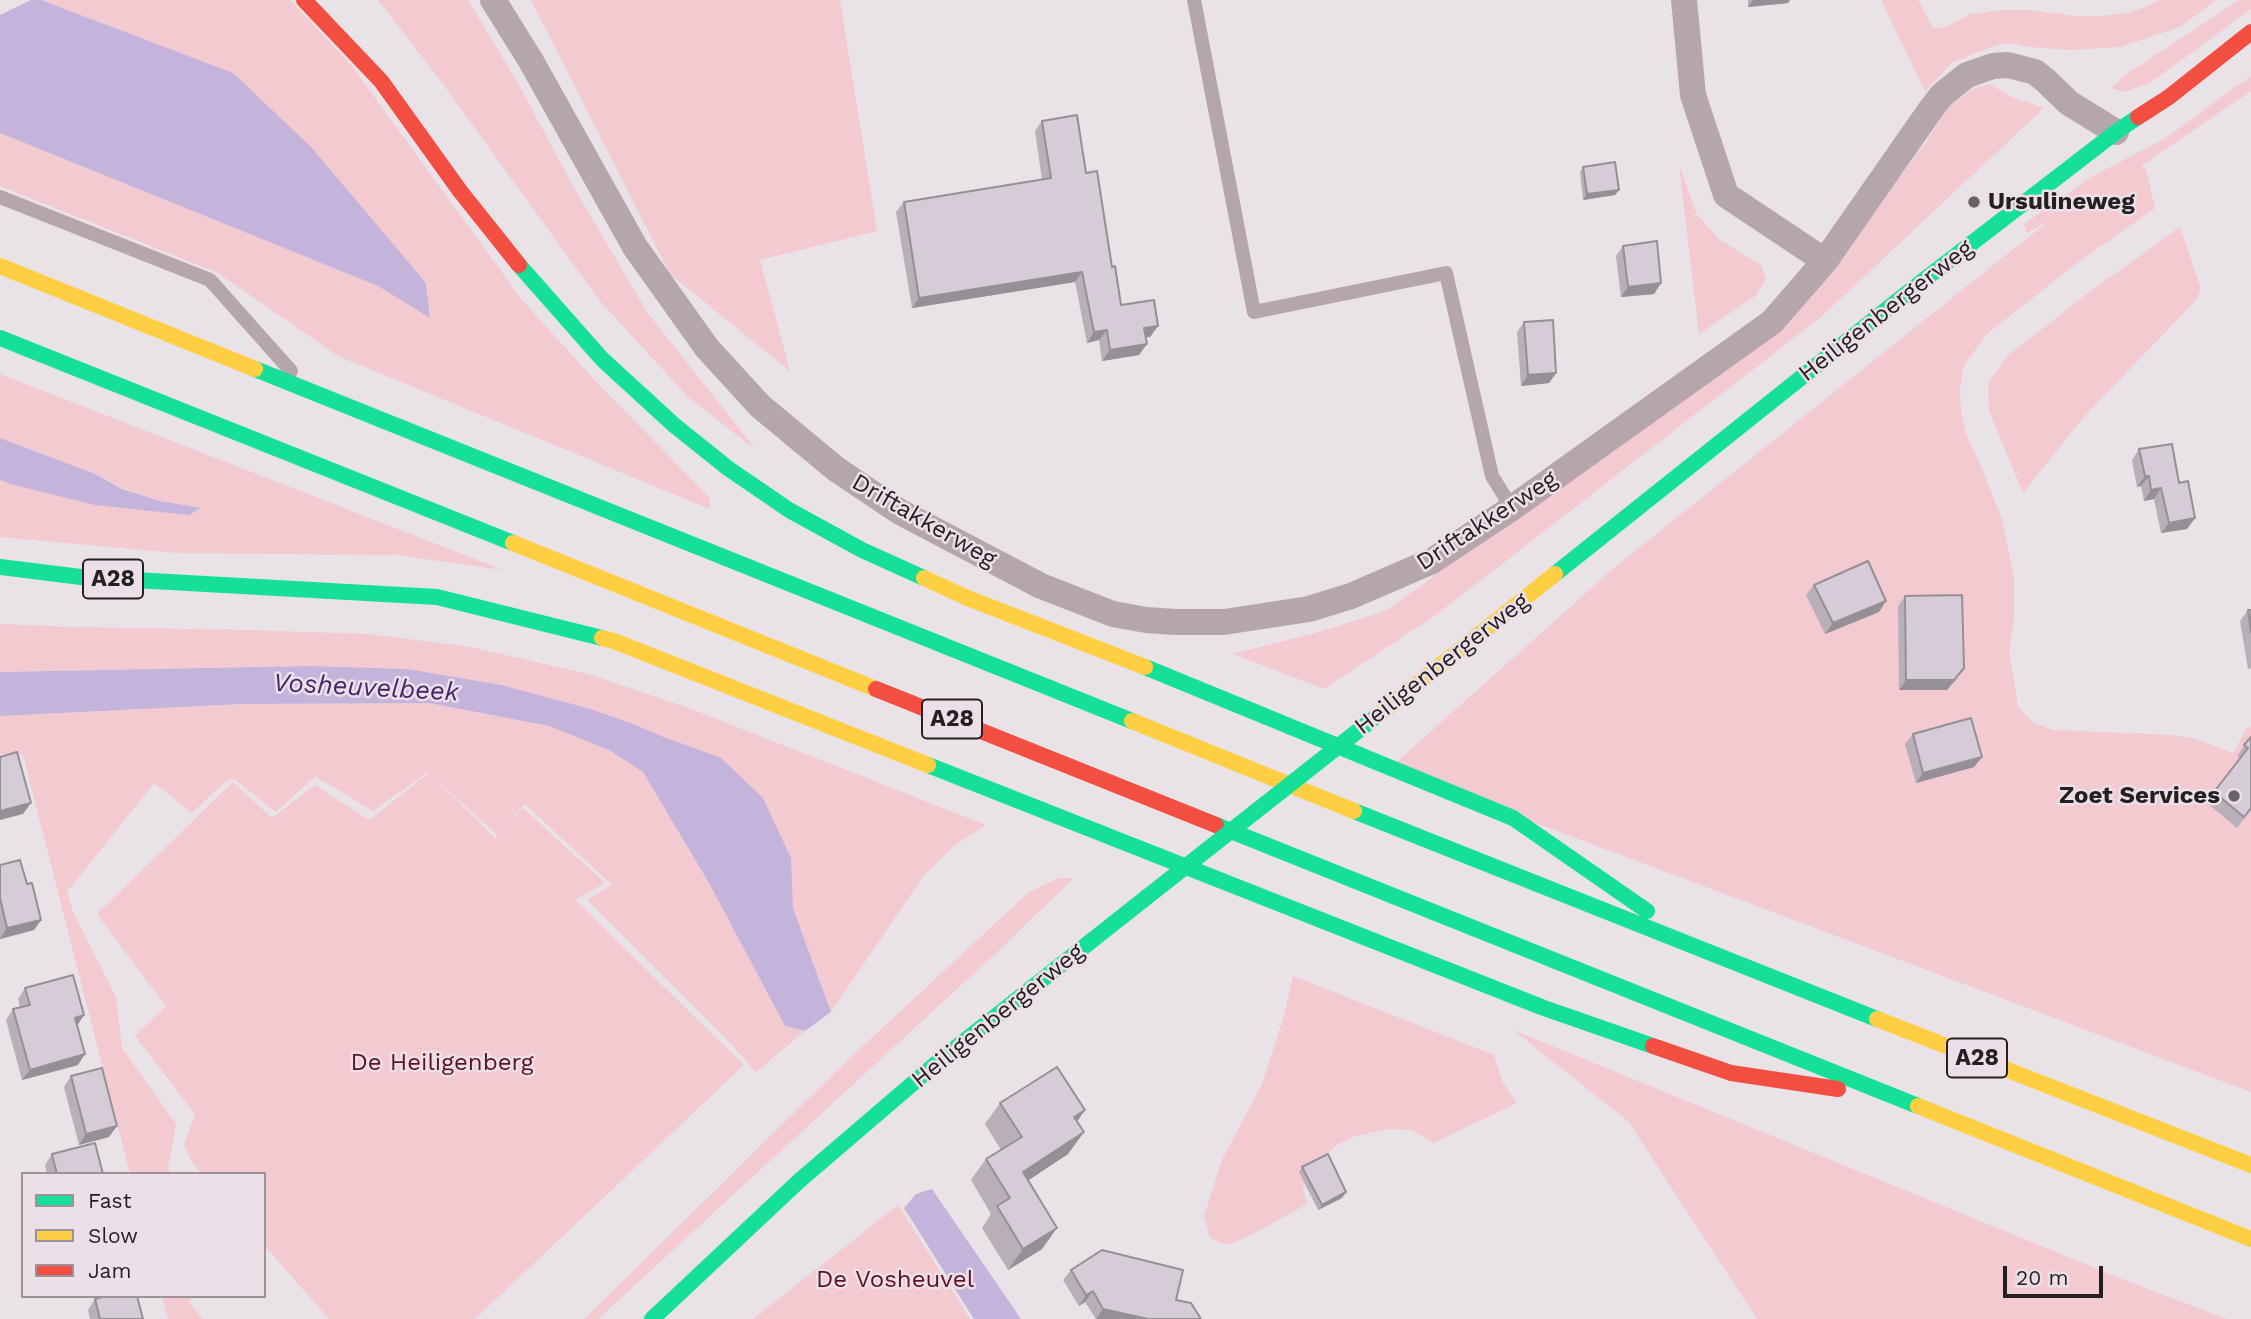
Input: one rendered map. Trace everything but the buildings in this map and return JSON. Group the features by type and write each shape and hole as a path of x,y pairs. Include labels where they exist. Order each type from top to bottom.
{"main road":[{"name":"A28","path":"304,0 381,81 460,191 539,290 602,359 674,425 729,469 789,510 862,550 965,597 1212,693 1513,818 1703,951"},
{"name":"Heiligenbergerweg","path":"652,1319 799,1181 910,1086 1911,290 2116,132 2169,97 2251,32"},
{"name":"A28","path":"0,266 1703,951 2251,1165"},
{"name":"A28","path":"0,338 2251,1239"},
{"name":"A28","path":"0,567 82,577 437,597 614,640 1544,1008 1731,1073 1905,1100"}],"street":[{"name":"Driftakkerweg","path":"493,0 531,61 635,247 699,338 760,406 836,469 900,512 1041,586 1113,614 1146,620 1224,622 1298,612 1350,596 1433,561 1513,508 1772,322 1825,261 1942,94 1967,75 1979,69 2008,65 2035,72 2069,103 2116,132"},
{"path":"1684,0 1693,95 1726,195 1825,261"}],"lane":[{"path":"1194,0 1254,312 1446,273 1492,476 1513,508"},
{"path":"0,197 211,280 309,390"}],"green space":[{"path":"41,0 290,0 351,65 522,300 601,387 709,497 710,509 338,356 218,273 0,186 0,133 378,286 430,317 426,283 233,74"},
{"path":"378,0 468,0 647,312 756,450 687,396 600,301 437,76"},
{"path":"531,0 840,0 877,231 760,260 790,371 670,274"},
{"path":"1881,0 1918,0 1934,29 1947,26 1971,14 2001,10 2102,16 2131,12 2159,0 2216,0 2180,27 2120,47 2071,50 2011,43 1997,45 1953,62 1925,91"},
{"path":"2239,0 2251,0 2251,9 2150,83 2124,92 2111,88 2125,75"},
{"path":"2251,76 2251,91 2141,166 2146,169 2155,208 2073,266 1987,334 1964,365 1960,389 1961,413 1967,436 2002,520 2014,577 2014,619 2009,650 2018,706 2032,722 2054,730 2172,735 2193,738 2233,753 2248,726 2251,728 2251,1092 1390,768 1615,567 2050,220 2027,233 2024,224 2091,177 2164,139"},
{"path":"1990,84 2009,96 2044,108 1822,316 1436,615 1324,689 1233,654 1319,632 1385,611 1424,584 1472,544 1701,384 1881,203 1947,108 1973,89"},
{"path":"1679,165 1697,215 1720,240 1761,265 1766,279 1755,296 1699,334"},
{"path":"2180,227 2201,289 2197,299 2082,419 2023,493 1989,411 1988,383 2008,355"},
{"path":"0,374 503,570 396,555 177,553 0,537 0,480 95,505 200,508 160,501 122,488 93,473 0,438"},
{"path":"0,624 368,634 471,647 588,674 686,707 986,825 955,845 924,875 831,1012 793,908 790,858 689,747 587,708 407,669 309,666 0,672"},
{"path":"429,703 549,726 609,750 643,772 709,883 785,1026 805,1031 756,1072 587,900 612,885 525,804 497,835 428,772 373,811 315,776 276,812 234,779 227,780 192,813 154,783 67,892 73,912 116,997 122,1048 176,1124 168,1168 171,1172 129,1172 23,755 0,754 0,716 243,704"},
{"name":"De Heiligenberg","path":"429,773 495,838 523,808 605,883 575,900 744,1065 475,1319 329,1319 266,1247 266,1172 200,1172 192,1162 184,1145 195,1114 135,1036 166,1006 97,914 233,782 272,818 315,785 369,820"},
{"path":"1059,878 1074,878 598,1319 584,1319 849,1059 1029,892"},
{"path":"1293,976 1494,1055 1503,1083 1517,1103 1433,1143 1412,1130 1389,1129 1355,1136 1335,1146 1306,1177 1303,1187 1307,1204 1249,1236 1229,1244 1221,1243 1210,1237 1204,1216 1222,1160 1262,1084 1284,1016"},
{"path":"1513,1030 2127,1281 2227,1319 1757,1319 1628,1121"},
{"name":"De Vosheuvel","path":"898,1205 970,1319 753,1319"},
{"path":"163,1298 192,1298 189,1303 203,1319 168,1319"}],"water":[{"path":"31,0 41,0 233,73 311,147 426,283 430,318 378,286 0,133 0,15"},
{"path":"0,438 93,473 122,489 160,501 201,508 189,515 95,505 10,484 0,480"},
{"name":"Vosheuvelbeek","path":"309,666 407,669 501,685 587,708 721,758 763,798 791,858 793,908 831,1012 805,1031 785,1026 709,883 643,772 609,750 549,726 429,703 243,704 0,716 0,672"},
{"path":"932,1189 1021,1319 974,1319 904,1208 916,1194"}],"traffic: fast":[{"path":"1555,574 1911,290 2138,117"},
{"path":"519,265 602,359 674,425 729,469 789,510 862,550 924,578"},
{"path":"0,338 513,543"},
{"path":"255,369 1132,721"},
{"path":"0,567 81,577 437,597 602,638"},
{"path":"1145,667 1513,818 1647,911"},
{"path":"1147,897 1373,719"},
{"path":"928,765 1544,1008 1653,1046"},
{"path":"1354,811 1877,1019"},
{"path":"1216,825 1918,1106"},
{"path":"652,1319 799,1181 939,1061 1147,897"}],"traffic: slow":[{"path":"0,266 255,369"},
{"path":"513,543 876,689"},
{"path":"1373,719 1555,574"},
{"path":"924,578 965,597 1145,667"},
{"path":"602,638 928,765"},
{"path":"1132,721 1354,811"},
{"path":"1877,1019 2251,1165"},
{"path":"1918,1106 2251,1239"}],"traffic: jam":[{"path":"304,0 381,81 460,191 519,265"},
{"path":"2138,117 2169,97 2251,32"},
{"path":"876,689 1216,825"},
{"path":"1653,1046 1731,1073 1838,1089"}],"place":[{"name":"Ursulineweg","path":"1974,202"},
{"name":"Zoet Services","path":"2234,796"}]}
